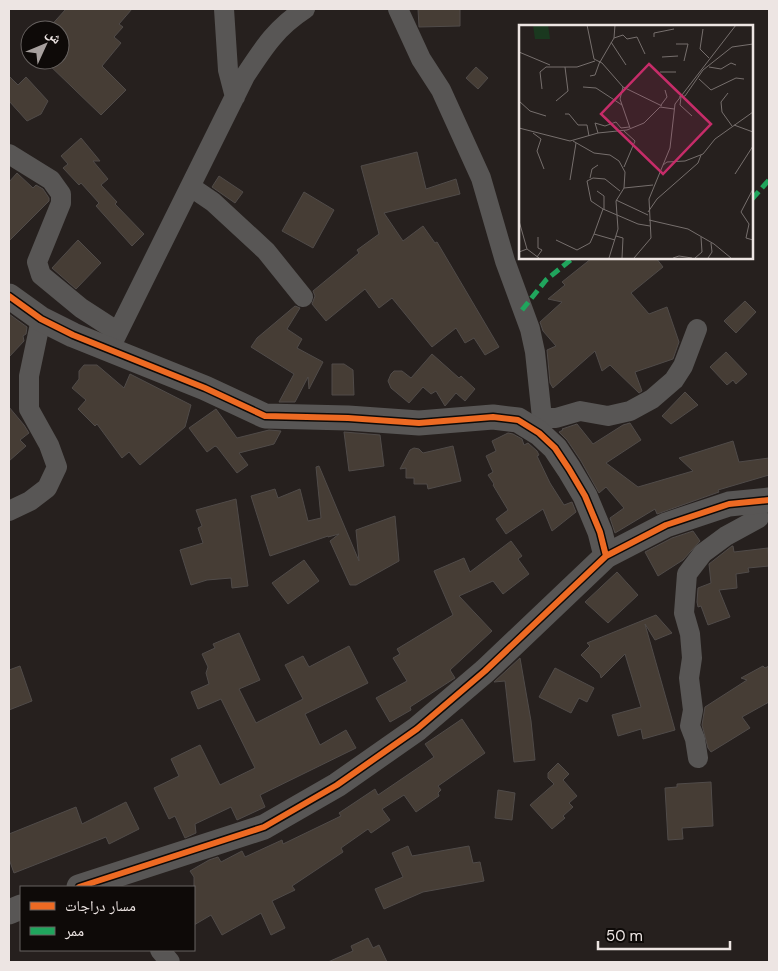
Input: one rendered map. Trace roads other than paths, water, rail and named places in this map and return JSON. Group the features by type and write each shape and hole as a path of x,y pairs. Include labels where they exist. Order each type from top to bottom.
{"street":[{"path":"224,9 228,70 236,97"},
{"path":"113,341 245,76 267,42 290,19 305,9"},
{"path":"398,9 421,59 441,90 481,178 505,261 530,329 535,352 541,425 585,496 600,532 606,556"},
{"path":"9,154 51,180 61,194 61,203 37,262 40,275 81,308 113,341"},
{"path":"191,187 213,202 266,251 304,297"},
{"path":"9,296 41,319 73,335 113,341 265,416 348,418 419,423 493,417 541,425 556,418 580,411 608,416 630,411 652,400 674,380 683,366 697,329"},
{"path":"9,511 30,501 47,488 57,467 49,446 29,410 29,376 41,319"},
{"path":"82,886 264,827 337,785 417,729 485,671 606,556 666,525 729,504 763,512"},
{"path":"698,758 695,739 690,726 693,710 689,678 692,658 690,634 684,613 687,574 703,553 763,512"},
{"path":"161,951 170,962"}]}
